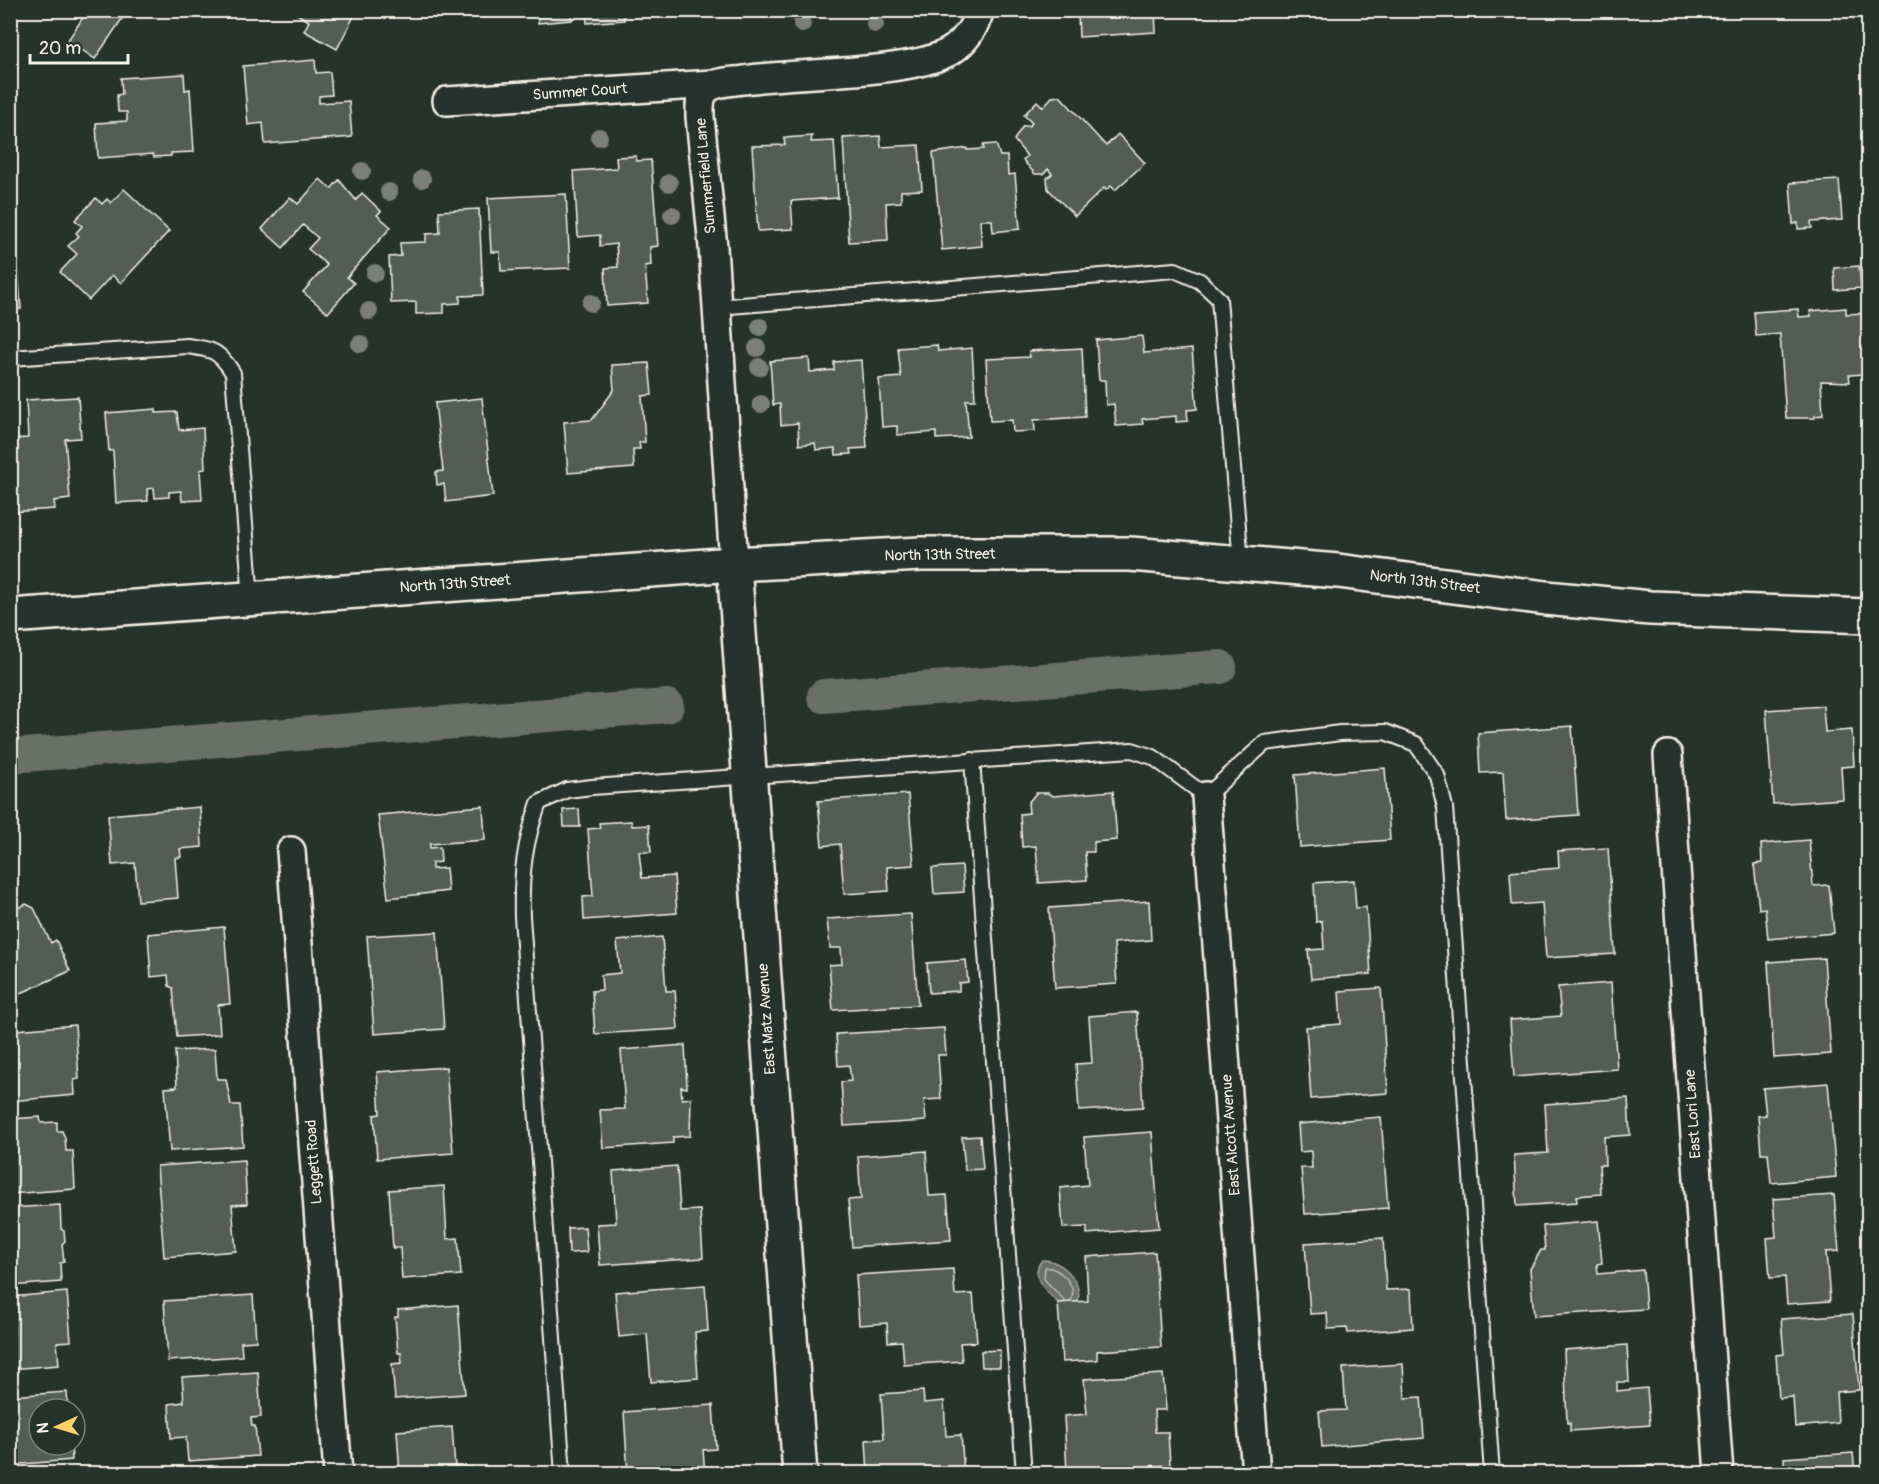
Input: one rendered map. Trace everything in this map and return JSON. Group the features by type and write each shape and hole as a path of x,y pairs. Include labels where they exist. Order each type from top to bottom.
{"street":[{"path":"713,84 764,77 902,66 930,61 954,49 974,28 980,10"},
{"name":"Summer Court","path":"447,101 713,84"},
{"name":"Summerfield Lane","path":"713,84 704,92 700,102 700,117 717,307 734,564"},
{"name":"North 13th Street","path":"10,616 734,564 921,554 1130,554 1338,571 1546,598 1650,608 1869,616"},
{"name":"East Matz Avenue","path":"734,564 800,1473"},
{"name":"East Lori Lane","path":"1668,755 1719,1473"},
{"name":"East Alcott Avenue","path":"1206,796 1256,1473"},
{"name":"Leggett Road","path":"291,851 338,1473"}],"lane":[{"path":"717,307 1175,270 1200,281 1219,299 1240,563"},
{"path":"10,358 187,346 206,348 222,355 232,373 250,599"},
{"path":"563,1473 522,917 521,870 528,835 540,803 567,790 750,774 1132,750 1153,757 1206,796 1265,743 1340,733 1385,732 1416,744 1437,775 1445,819 1492,1473"},
{"path":"972,760 1024,1473"}],"water":[{"path":"1042,1260 1057,1264 1070,1274 1078,1289 1077,1304 1060,1305 1041,1285 1037,1273"}],"building":[{"path":"76,10 128,10 95,59 68,40 84,16"},
{"path":"290,10 344,10 354,16 337,49 304,31 309,21"},
{"path":"537,10 571,10 572,20 538,23"},
{"path":"586,10 623,10 624,20 587,23"},
{"path":"1074,10 1155,10 1156,32 1079,37 1078,13"},
{"path":"315,60 316,73 330,72 332,95 319,96 319,103 349,101 352,137 265,144 263,123 248,125 243,66"},
{"path":"184,74 185,90 190,89 194,152 171,153 171,156 154,157 153,154 98,158 96,123 127,121 127,112 118,112 117,95 122,94 121,78"},
{"path":"1060,96 1106,146 1118,134 1145,163 1115,190 1111,186 1106,190 1104,188 1075,216 1048,189 1047,178 1052,174 1048,169 1044,174 1035,174 1023,160 1027,156 1014,140 1023,126 1029,126 1032,123 1024,115 1037,101 1043,107 1052,97"},
{"path":"812,136 811,142 834,141 838,198 791,201 793,229 758,231 752,146 785,145 784,138"},
{"path":"880,136 881,147 919,145 922,190 901,191 901,202 886,203 888,240 849,242 843,138"},
{"path":"996,144 1000,156 1007,156 1008,175 1015,174 1020,229 993,232 992,220 980,220 982,246 942,250 933,153 967,148 967,150 984,149 983,145"},
{"path":"636,156 636,161 651,160 658,246 650,247 651,265 645,266 648,303 607,306 605,268 618,267 616,244 600,246 600,235 578,237 574,171 617,168 616,157"},
{"path":"320,179 331,189 339,180 356,200 362,193 381,211 377,215 391,227 347,277 354,283 328,313 303,292 327,265 308,249 318,238 303,225 283,248 262,229 290,197 298,204"},
{"path":"1839,180 1842,220 1811,222 1812,228 1798,229 1798,223 1793,224 1790,183"},
{"path":"124,189 169,231 121,283 112,275 89,300 60,272 77,254 68,246 79,236 76,233 82,226 75,220 96,198 102,204 107,199 111,203"},
{"path":"566,194 570,268 501,271 500,252 491,252 488,198"},
{"path":"479,209 483,295 460,296 460,303 444,304 444,313 416,314 416,302 391,303 389,257 401,256 400,243 426,242 426,234 440,233 439,211"},
{"path":"16,237 21,309 10,310 10,238"},
{"path":"1859,266 1861,288 1835,290 1834,268"},
{"path":"1846,308 1846,314 1868,313 1868,355 1863,355 1864,374 1849,375 1850,382 1821,381 1823,415 1815,416 1815,418 1786,418 1780,334 1756,336 1754,312 1798,309 1799,317 1811,316 1810,311"},
{"path":"1142,336 1144,353 1192,349 1197,409 1187,410 1188,421 1176,422 1176,416 1142,419 1143,424 1116,426 1114,404 1106,405 1105,380 1099,380 1096,340"},
{"path":"937,345 938,351 972,348 975,400 966,400 969,437 936,439 936,432 897,435 897,426 882,427 879,379 901,377 898,348"},
{"path":"1082,348 1085,417 1034,420 1035,431 1013,432 1012,420 990,421 986,359 1030,357 1029,351"},
{"path":"809,358 810,372 834,370 834,362 861,360 867,448 850,449 851,454 836,455 835,448 816,450 815,443 799,445 798,423 781,425 780,404 773,405 770,361"},
{"path":"649,363 652,395 642,396 645,442 639,442 640,449 633,449 634,468 568,473 564,422 592,420 614,390 612,365"},
{"path":"78,397 81,438 65,439 70,499 54,501 55,509 10,512 10,439 28,438 26,400"},
{"path":"482,398 493,496 446,502 444,484 437,485 436,472 443,471 435,403"},
{"path":"156,409 156,413 177,412 179,430 203,428 205,469 200,470 202,500 182,501 181,491 169,492 169,497 155,498 154,488 147,489 148,501 116,503 113,451 109,451 106,413"},
{"path":"1823,706 1825,732 1852,730 1854,766 1841,767 1843,799 1773,804 1766,710"},
{"path":"1572,726 1578,815 1506,820 1503,772 1480,773 1478,733"},
{"path":"1385,768 1390,840 1300,847 1295,775"},
{"path":"1113,791 1117,840 1094,842 1094,852 1085,852 1087,880 1039,883 1036,846 1022,847 1020,814 1029,813 1028,803 1036,793 1048,793 1053,796"},
{"path":"908,794 914,865 887,867 889,891 844,894 840,844 822,846 818,801"},
{"path":"483,806 485,840 430,844 430,848 440,847 441,862 432,863 432,869 446,868 448,891 388,898 378,815"},
{"path":"200,807 202,847 180,849 181,857 175,858 178,898 138,901 135,863 112,865 108,815"},
{"path":"579,809 580,827 564,827 563,810"},
{"path":"631,821 632,826 649,825 651,852 639,852 642,878 674,876 677,913 584,920 583,897 593,896 588,829 600,828 599,823"},
{"path":"1809,840 1813,886 1829,885 1834,933 1768,939 1765,908 1759,909 1754,864 1762,863 1761,844"},
{"path":"1608,848 1615,954 1546,958 1542,903 1512,905 1510,872 1559,868 1558,851"},
{"path":"962,866 964,892 934,894 932,868"},
{"path":"1354,880 1356,908 1366,907 1371,974 1311,979 1308,950 1324,949 1322,921 1316,922 1314,883"},
{"path":"1149,901 1151,940 1114,943 1117,984 1055,988 1049,908"},
{"path":"26,904 34,908 51,943 56,940 70,971 10,998 10,912"},
{"path":"911,914 918,1005 833,1010 829,965 842,964 841,948 830,948 827,919"},
{"path":"224,927 230,1004 218,1005 220,1034 177,1037 173,988 169,986 168,975 151,977 148,934"},
{"path":"437,932 444,1029 374,1034 367,936"},
{"path":"662,937 666,991 675,991 678,1029 595,1034 592,991 602,990 601,975 620,973 617,941"},
{"path":"1824,958 1831,1054 1774,1058 1768,962"},
{"path":"966,960 968,982 959,983 959,991 929,993 927,963"},
{"path":"1611,983 1617,1069 1514,1077 1510,1020 1561,1016 1558,987"},
{"path":"1381,988 1388,1093 1311,1099 1306,1027 1341,1024 1339,991"},
{"path":"1137,1012 1143,1107 1079,1111 1076,1064 1092,1063 1089,1016"},
{"path":"75,1025 79,1079 74,1080 75,1095 10,1101 10,1067 19,1066 19,1061 10,1061 10,1045 17,1044 16,1030"},
{"path":"944,1028 946,1055 938,1055 941,1099 924,1100 926,1121 844,1126 841,1082 851,1081 849,1065 838,1066 836,1034"},
{"path":"685,1045 687,1088 681,1087 682,1099 691,1098 690,1136 673,1137 673,1143 603,1148 600,1110 625,1109 621,1050"},
{"path":"215,1049 217,1079 226,1079 231,1105 240,1105 243,1146 170,1151 165,1088 177,1087 175,1051"},
{"path":"446,1067 453,1153 377,1159 374,1115 380,1114 377,1072"},
{"path":"1828,1083 1836,1177 1771,1183 1768,1153 1761,1153 1758,1116 1766,1115 1763,1088"},
{"path":"1628,1098 1630,1135 1604,1137 1605,1165 1599,1165 1601,1194 1576,1196 1577,1202 1517,1206 1514,1155 1548,1153 1545,1104"},
{"path":"40,1117 41,1123 57,1122 57,1131 62,1131 65,1138 66,1151 73,1151 75,1189 10,1194 10,1119"},
{"path":"1381,1117 1388,1208 1305,1214 1301,1168 1312,1168 1311,1151 1300,1152 1298,1124"},
{"path":"1152,1132 1159,1228 1087,1234 1087,1227 1063,1228 1060,1188 1088,1185 1084,1137"},
{"path":"980,1136 983,1169 965,1170 962,1137"},
{"path":"926,1151 929,1196 947,1195 951,1240 852,1247 848,1200 861,1199 858,1156"},
{"path":"244,1160 247,1204 232,1205 236,1251 164,1257 157,1166"},
{"path":"677,1166 680,1211 700,1210 703,1258 600,1265 597,1224 616,1223 613,1171"},
{"path":"444,1186 447,1239 458,1238 461,1275 402,1279 400,1248 393,1248 389,1190"},
{"path":"1834,1195 1839,1251 1826,1252 1830,1301 1787,1304 1785,1277 1770,1278 1767,1238 1776,1237 1773,1199"},
{"path":"60,1205 61,1229 64,1231 65,1241 62,1244 64,1262 60,1263 61,1282 10,1286 10,1208"},
{"path":"1598,1221 1602,1263 1597,1264 1598,1274 1643,1270 1646,1309 1534,1316 1530,1269 1541,1250 1545,1250 1543,1226"},
{"path":"585,1227 587,1252 569,1253 568,1228"},
{"path":"1383,1238 1386,1290 1411,1289 1413,1328 1348,1333 1347,1328 1328,1329 1327,1313 1310,1314 1305,1243"},
{"path":"1155,1252 1161,1347 1097,1351 1097,1360 1062,1362 1058,1303 1088,1301 1086,1257"},
{"path":"953,1269 955,1295 973,1294 977,1342 960,1343 962,1361 904,1365 902,1341 888,1342 887,1323 859,1325 856,1275"},
{"path":"705,1285 708,1331 695,1332 698,1378 651,1382 647,1334 619,1337 615,1292"},
{"path":"67,1292 71,1341 57,1342 59,1365 10,1369 10,1335 14,1335 14,1327 10,1328 10,1297"},
{"path":"253,1295 256,1341 241,1342 242,1356 168,1361 164,1301"},
{"path":"458,1305 465,1394 395,1399 392,1364 402,1363 401,1353 398,1353 395,1317 398,1317 398,1310"},
{"path":"1853,1314 1859,1390 1836,1392 1838,1423 1795,1427 1793,1397 1779,1398 1776,1355 1784,1354 1781,1319"},
{"path":"1627,1345 1629,1382 1617,1382 1617,1391 1647,1388 1650,1425 1570,1431 1570,1423 1567,1423 1564,1350"},
{"path":"1000,1350 1000,1367 982,1367 981,1351"},
{"path":"1403,1364 1405,1398 1421,1397 1424,1438 1322,1447 1319,1411 1346,1410 1343,1368"},
{"path":"258,1372 261,1417 251,1418 252,1426 255,1426 258,1456 188,1461 186,1437 171,1438 169,1404 184,1402 182,1377"},
{"path":"1163,1374 1166,1410 1154,1410 1155,1432 1168,1432 1170,1465 1067,1471 1064,1416 1087,1414 1084,1379"},
{"path":"923,1391 924,1403 944,1401 946,1436 961,1435 964,1474 868,1474 866,1440 884,1439 881,1394"},
{"path":"67,1392 67,1397 27,1397 27,1457 72,1457 72,1460 10,1465 10,1396"},
{"path":"713,1405 716,1449 703,1450 705,1474 628,1474 624,1412"},
{"path":"452,1427 455,1468 472,1467 472,1474 400,1474 397,1431"},
{"path":"1853,1453 1855,1474 1785,1474 1784,1458"},
{"path":"1653,1465 1653,1474 1566,1474 1566,1471"}],"waterway":[{"path":"824,696 1220,667"},
{"path":"10,756 667,706"}]}
